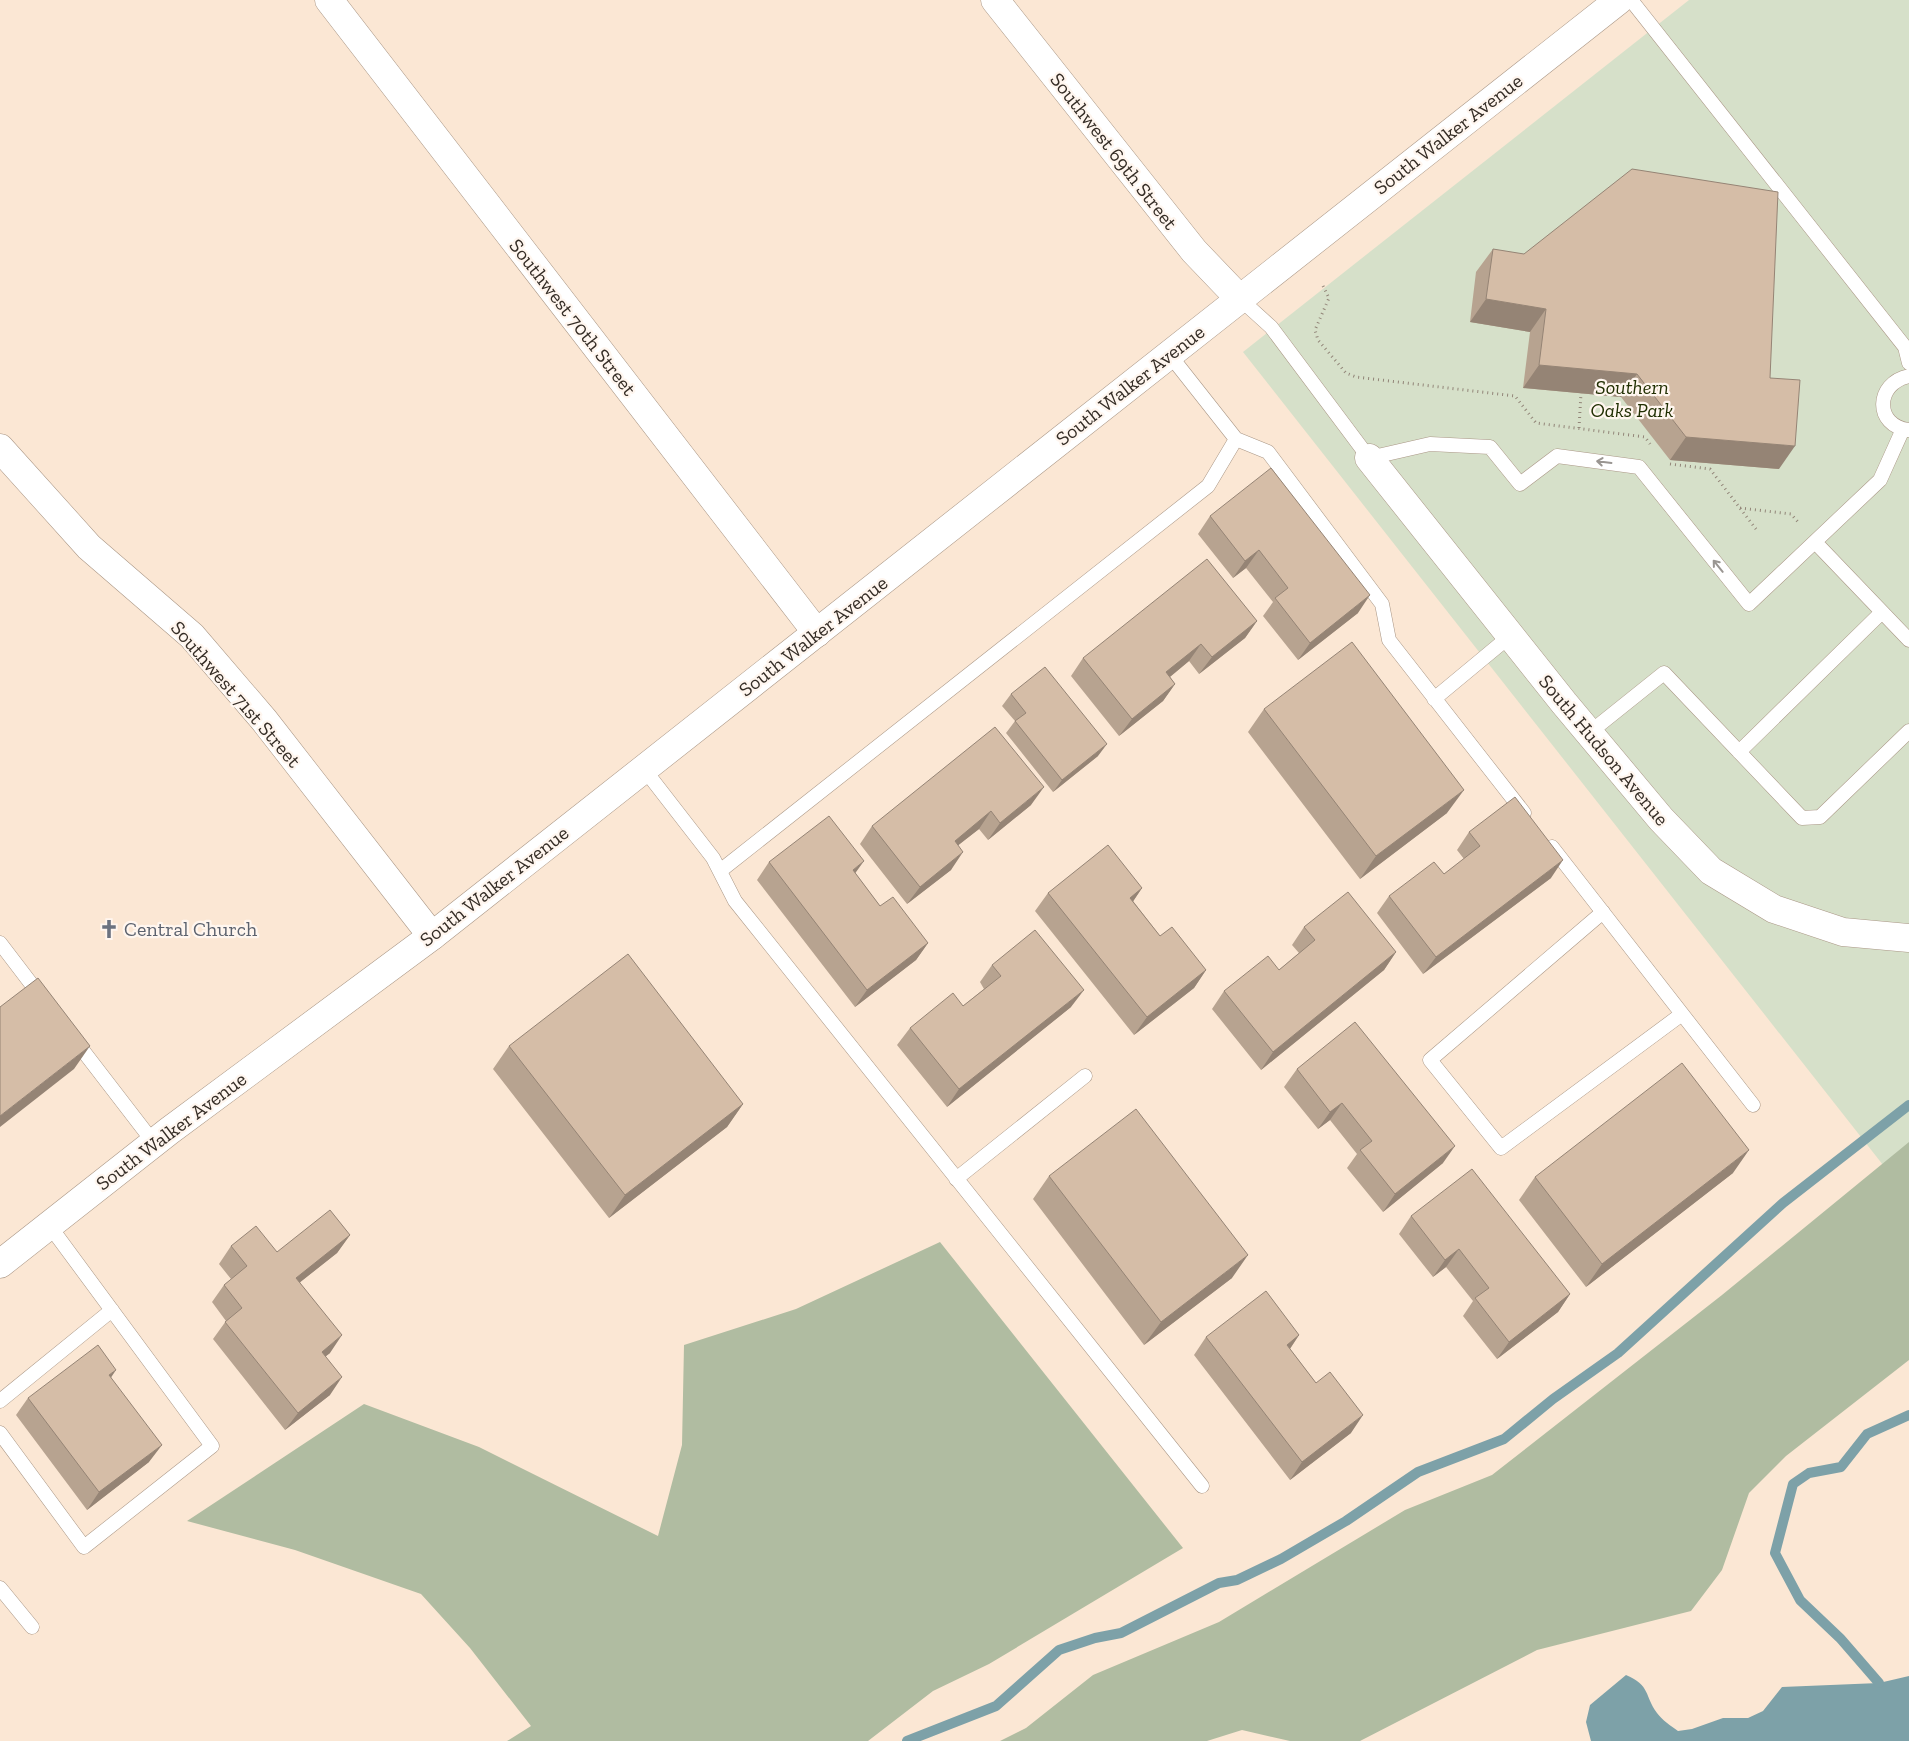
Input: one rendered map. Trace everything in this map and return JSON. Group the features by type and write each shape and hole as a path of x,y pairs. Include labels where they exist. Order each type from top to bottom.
{"street":[{"name":"Southwest 70th Street","path":"328,0 817,633"},
{"name":"Southwest 69th Street","path":"995,0 1194,252 1239,298"},
{"name":"South Walker Avenue","path":"0,1264 154,1143 432,936 1619,0"},
{"name":"Southwest 71st Street","path":"0,448 89,547 192,636 264,720 432,936"},
{"name":"South Hudson Avenue","path":"1369,458 1510,636 1661,820 1711,872 1774,909 1843,932 1909,938"}],"lane":[{"path":"1631,0 1905,348 1909,363"},
{"path":"1239,298 1271,327 1369,458 1430,444 1490,447 1520,484 1557,456 1639,467 1749,604 1880,480 1906,430 1895,426 1887,417 1883,409 1884,397 1890,385 1898,379 1909,376"},
{"path":"1169,354 1236,439 1268,452 1382,604 1389,640 1531,820"},
{"path":"720,871 1208,486 1236,439"},
{"path":"1815,542 1909,640"},
{"path":"1739,752 1882,612"},
{"path":"1434,699 1510,636"},
{"path":"1589,732 1664,673 1802,818 1820,817 1909,731"},
{"path":"644,769 713,858 735,901 1202,1486"},
{"path":"1543,836 1753,1105"},
{"path":"1603,912 1430,1060 1501,1148 1682,1014"},
{"path":"0,943 53,1012"},
{"path":"65,1028 154,1143"},
{"path":"956,1179 1085,1076"},
{"path":"0,1433 84,1547 212,1446 49,1225"},
{"path":"0,1401 112,1310"},
{"path":"0,1588 32,1627"}],"path":[{"path":"1323,286 1329,298 1315,330 1318,340 1346,373 1356,377 1515,396 1536,423 1645,437 1656,450"},
{"path":"1579,428 1582,394"},
{"path":"1667,464 1710,469 1756,529"},
{"path":"1740,508 1791,514 1815,542"}],"green space":[{"name":"Southern Oaks Park","path":"1689,0 1909,0 1909,1198 1243,352"},
{"path":"1909,1142 1909,1360 1786,1456 1749,1493 1722,1570 1691,1611 1537,1650 1360,1741 1290,1741 1242,1730 1207,1741 1000,1741 1026,1728 1093,1675 1219,1622 1405,1510 1492,1475 1722,1295"},
{"path":"940,1242 1183,1548 989,1664 933,1691 868,1741 507,1741 531,1726 470,1648 421,1594 295,1550 187,1521 364,1404 479,1447 658,1536 682,1445 684,1345 796,1309"}],"water":[{"path":"1626,1675 1640,1683 1657,1713 1678,1731 1692,1729 1723,1718 1748,1718 1763,1711 1782,1687 1879,1683 1909,1676 1909,1741 1591,1741 1586,1722 1590,1705"}],"building":[{"path":"1632,169 1778,192 1770,378 1800,380 1795,446 1686,437 1637,374 1539,365 1546,309 1486,299 1493,249 1524,254"},
{"path":"1271,468 1370,595 1310,643 1275,598 1288,588 1259,550 1245,561 1210,516"},
{"path":"1207,559 1257,621 1212,657 1201,644 1166,672 1175,684 1132,719 1083,658"},
{"path":"1352,642 1464,790 1376,856 1264,709"},
{"path":"1045,667 1107,744 1062,780 1015,721 1026,713 1011,694"},
{"path":"995,727 1044,787 1000,823 991,811 955,841 963,852 920,887 872,826"},
{"path":"1515,797 1563,860 1436,957 1389,896 1434,862 1444,874 1480,846 1469,832"},
{"path":"829,816 864,861 853,870 880,906 893,897 928,943 867,990 769,862"},
{"path":"1108,845 1142,888 1130,898 1160,936 1172,927 1206,970 1147,1017 1048,893"},
{"path":"1348,892 1396,952 1273,1052 1224,991 1268,956 1279,970 1315,940 1304,927"},
{"path":"1035,930 1084,990 959,1089 910,1028 953,993 963,1006 1001,976 992,965"},
{"path":"628,954 743,1104 625,1195 509,1046"},
{"path":"38,978 90,1046 0,1116 0,1007"},
{"path":"1355,1022 1455,1146 1395,1194 1360,1150 1372,1141 1342,1103 1330,1112 1297,1069"},
{"path":"1682,1063 1749,1150 1602,1264 1535,1177"},
{"path":"1136,1109 1248,1255 1161,1322 1049,1176"},
{"path":"1472,1169 1570,1294 1509,1342 1475,1298 1489,1288 1459,1249 1445,1260 1411,1216"},
{"path":"330,1210 350,1235 296,1278 342,1335 322,1352 342,1377 298,1413 225,1322 242,1308 224,1285 247,1266 231,1246 256,1226 277,1252"},
{"path":"1266,1291 1299,1335 1287,1345 1316,1383 1330,1372 1363,1415 1302,1462 1206,1337"},
{"path":"98,1345 116,1370 109,1375 162,1445 99,1492 28,1398"}],"waterway":[{"path":"907,1741 996,1706 1059,1650 1095,1638 1121,1633 1219,1583 1237,1580 1281,1559 1346,1521 1418,1472 1504,1439 1553,1399 1618,1353 1783,1203 1909,1105"},
{"path":"1879,1683 1840,1638 1800,1600 1775,1553 1793,1484 1809,1473 1841,1467 1867,1434 1909,1415"}],"place":[{"name":"Central Church","path":"109,929"}]}
